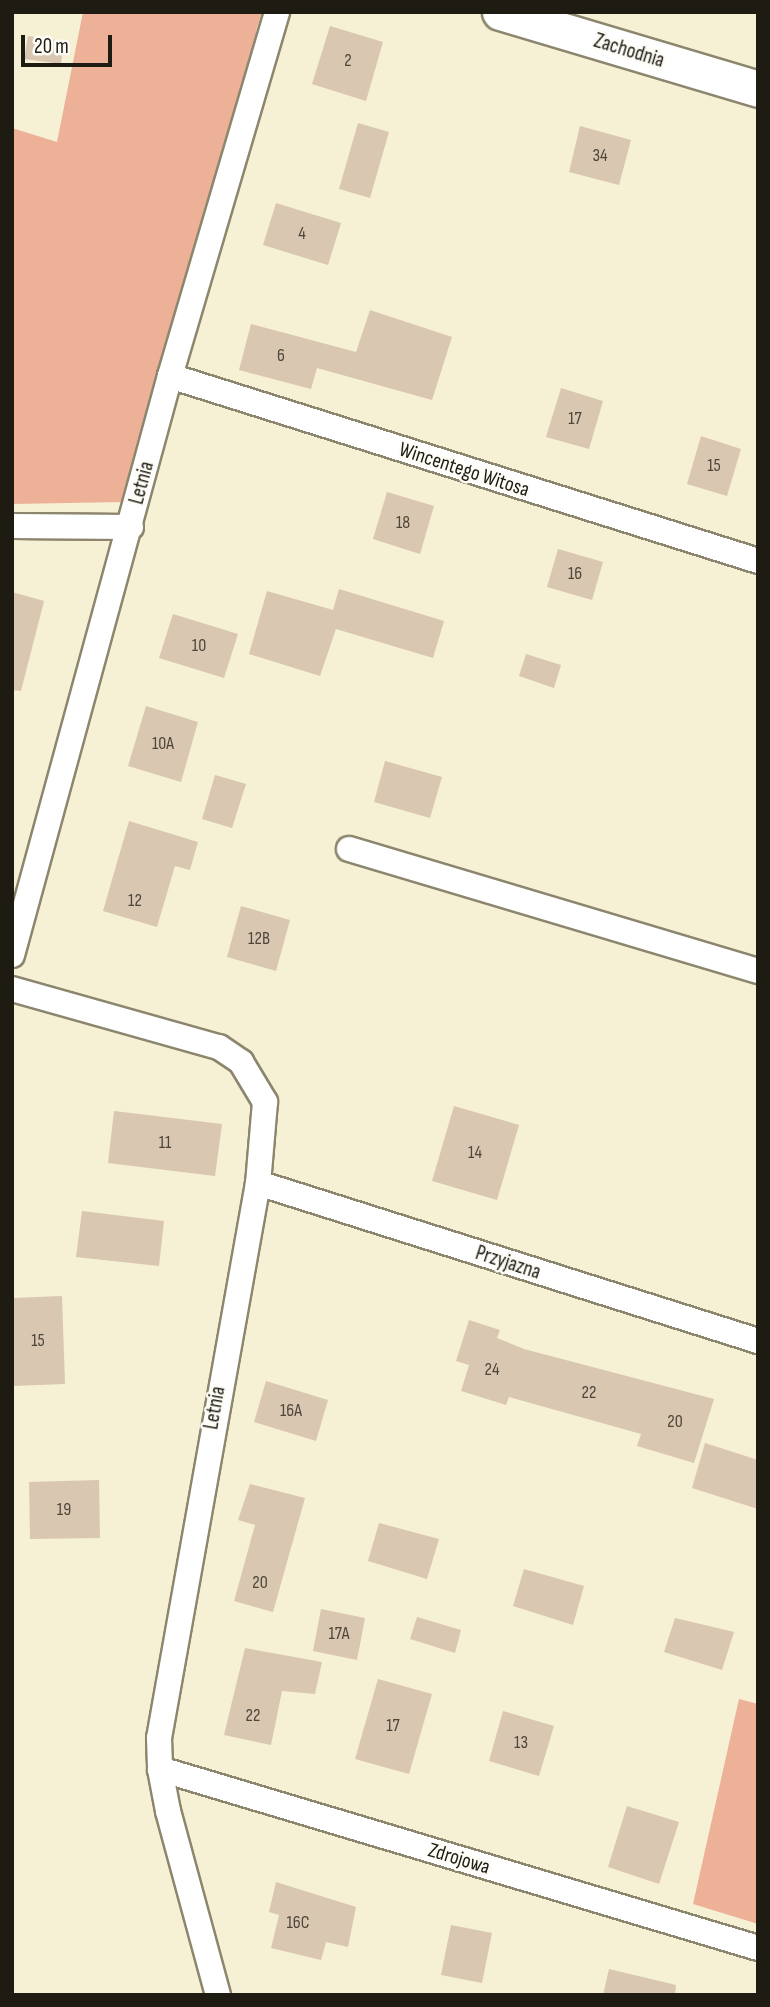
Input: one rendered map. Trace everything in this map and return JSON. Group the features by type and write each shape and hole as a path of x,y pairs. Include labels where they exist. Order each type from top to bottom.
{"street":[{"name":"Letnia","path":"12,955 131,527 170,376 277,12"},
{"name":"Zachodnia","path":"500,12 758,89"},
{"name":"Wincentego Witosa","path":"170,376 758,561"},
{"path":"12,526 131,527"},
{"path":"349,849 758,971"},
{"name":"Letnia","path":"12,989 219,1046 241,1062 265,1102 258,1183 169,1670 159,1769 218,1995"},
{"name":"Przyjazna","path":"258,1183 758,1341"},
{"name":"Zdrojowa","path":"159,1769 758,1948"}],"shaded area":[{"path":"83,12 262,12 256,31 258,53 211,190 123,502 12,504 12,128 57,142"},
{"path":"739,1699 758,1704 758,1924 693,1904"}],"building":[{"path":"330,26 383,42 366,101 312,84"},
{"path":"28,36 64,41 61,64 24,59"},
{"path":"358,123 389,132 370,198 339,189"},
{"path":"580,126 631,140 619,185 569,172"},
{"path":"276,203 341,223 328,265 263,245"},
{"path":"370,310 452,337 432,400 317,368 311,389 239,370 251,324 356,352"},
{"path":"561,388 603,401 589,449 546,437"},
{"path":"701,436 741,449 727,496 687,484"},
{"path":"387,492 434,506 420,554 373,539"},
{"path":"558,549 603,562 592,600 547,587"},
{"path":"339,589 444,621 433,658 336,629 320,676 249,654 267,591 333,610"},
{"path":"12,592 44,601 21,691 12,690"},
{"path":"173,614 238,634 224,678 159,658"},
{"path":"526,654 561,665 554,688 519,676"},
{"path":"146,706 198,722 181,782 128,766"},
{"path":"385,761 442,777 430,818 374,802"},
{"path":"215,775 246,784 232,828 202,819"},
{"path":"129,821 198,842 190,870 175,866 157,927 103,911"},
{"path":"241,906 290,920 276,971 227,957"},
{"path":"454,1106 519,1125 497,1200 432,1181"},
{"path":"114,1111 222,1124 215,1176 108,1163"},
{"path":"82,1211 164,1221 159,1266 76,1257"},
{"path":"62,1296 65,1384 12,1386 12,1298"},
{"path":"469,1320 500,1330 497,1338 524,1349 714,1399 694,1463 637,1446 641,1434 509,1397 506,1405 461,1391 469,1365 456,1361"},
{"path":"266,1381 328,1400 316,1441 254,1422"},
{"path":"705,1443 758,1460 758,1509 692,1488"},
{"path":"99,1480 100,1538 30,1539 29,1482"},
{"path":"250,1484 305,1498 273,1612 234,1601 255,1525 238,1520"},
{"path":"379,1523 439,1539 427,1579 368,1561"},
{"path":"524,1569 584,1586 573,1625 513,1606"},
{"path":"321,1609 365,1618 357,1660 313,1651"},
{"path":"417,1617 461,1630 455,1653 410,1639"},
{"path":"675,1618 734,1632 722,1670 664,1652"},
{"path":"245,1648 322,1662 315,1694 282,1691 271,1745 224,1735"},
{"path":"378,1679 432,1694 409,1774 355,1759"},
{"path":"503,1711 554,1726 539,1776 489,1761"},
{"path":"627,1806 679,1822 659,1884 608,1867"},
{"path":"276,1882 356,1907 348,1947 326,1942 321,1960 271,1948 279,1915 269,1912"},
{"path":"451,1925 492,1933 482,1983 441,1975"},
{"path":"609,1969 676,1985 675,1995 603,1995"}]}
